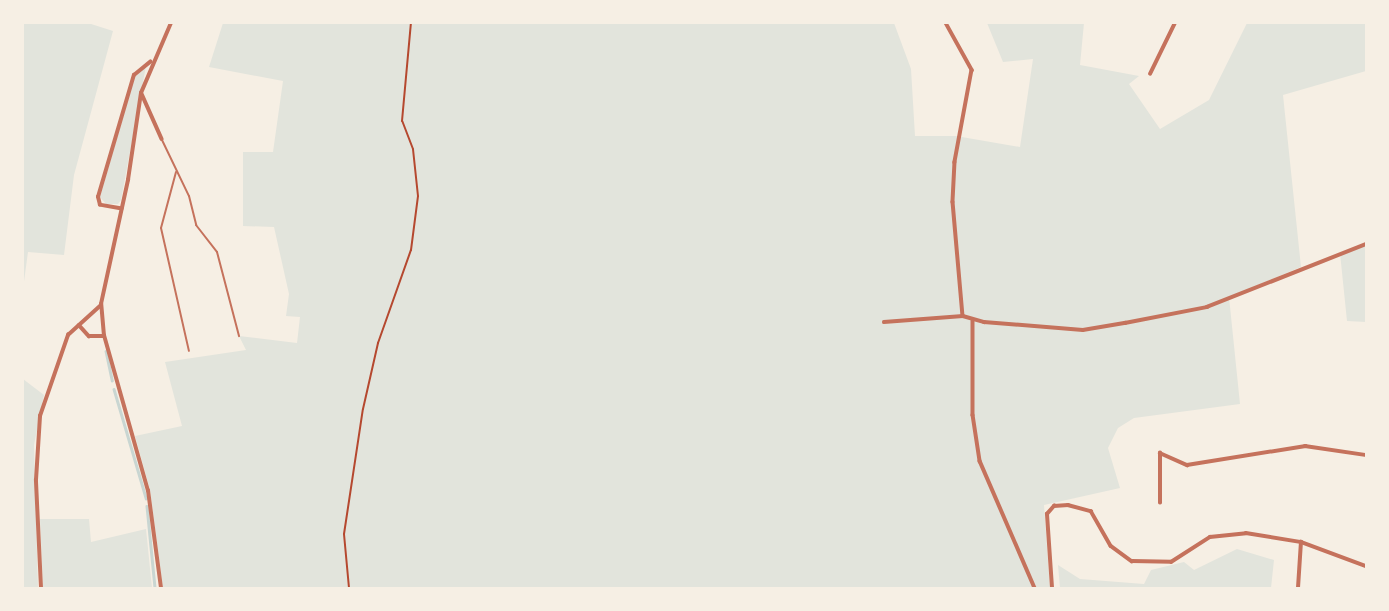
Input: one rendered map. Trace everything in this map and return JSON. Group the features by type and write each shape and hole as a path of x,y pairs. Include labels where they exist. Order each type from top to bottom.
{"street":[{"path":"161,588 148,491 104,336 101,304 122,209 141,93 152,61 171,23"},
{"path":"946,23 972,70 955,162 953,202 963,316"},
{"path":"1150,74 1175,23"},
{"path":"122,209 100,205 98,197 134,75 152,61"},
{"path":"141,93 162,139"},
{"path":"884,323 963,316 973,321 1083,330 1208,307 1366,244"},
{"path":"41,588 39,424 66,340 101,304"},
{"path":"973,321 973,415 980,461 1035,588"},
{"path":"79,325 89,336 104,336"},
{"path":"1160,503 1160,453 1167,453 1180,465 1305,446 1366,455"},
{"path":"1052,588 1047,514 1054,506 1091,511 1121,556 1145,563 1176,560 1223,533 1301,542 1366,566"},
{"path":"1298,588 1301,542"}],"lane":[{"path":"162,139 190,197 196,225 220,260 239,336"},
{"path":"176,172 161,228 189,351"}],"path":[{"path":"349,588 344,534 363,409 381,333 404,277 418,196 413,149 402,121 411,23"}],"shaded area":[{"path":"23,23 88,23 113,31 74,175 64,255 28,252 23,289"},
{"path":"223,23 894,23 911,69 915,136 956,136 1020,147 1033,59 1003,62 987,23 1084,23 1080,65 1139,76 1129,84 1160,129 1209,100 1247,23 1366,23 1366,71 1283,95 1301,267 1229,297 1240,404 1134,418 1118,428 1108,448 1120,488 1044,505 1050,588 163,588 150,490 135,436 182,426 165,362 246,350 239,336 297,343 300,317 286,316 289,294 274,227 243,226 243,152 273,152 283,81 209,67"},
{"path":"146,66 121,200 118,204 106,204 100,197 135,76"},
{"path":"1366,246 1366,322 1347,321 1340,253"},
{"path":"23,379 44,395 34,445 38,588 23,588"},
{"path":"40,519 89,519 91,542 146,529 152,588 43,588"},
{"path":"1237,549 1274,560 1271,588 1060,588 1058,565 1080,579 1144,584 1151,570 1184,562 1194,570"}],"waterway":[{"path":"106,351 112,380"},
{"path":"114,389 146,498"},
{"path":"147,506 155,588"}]}
